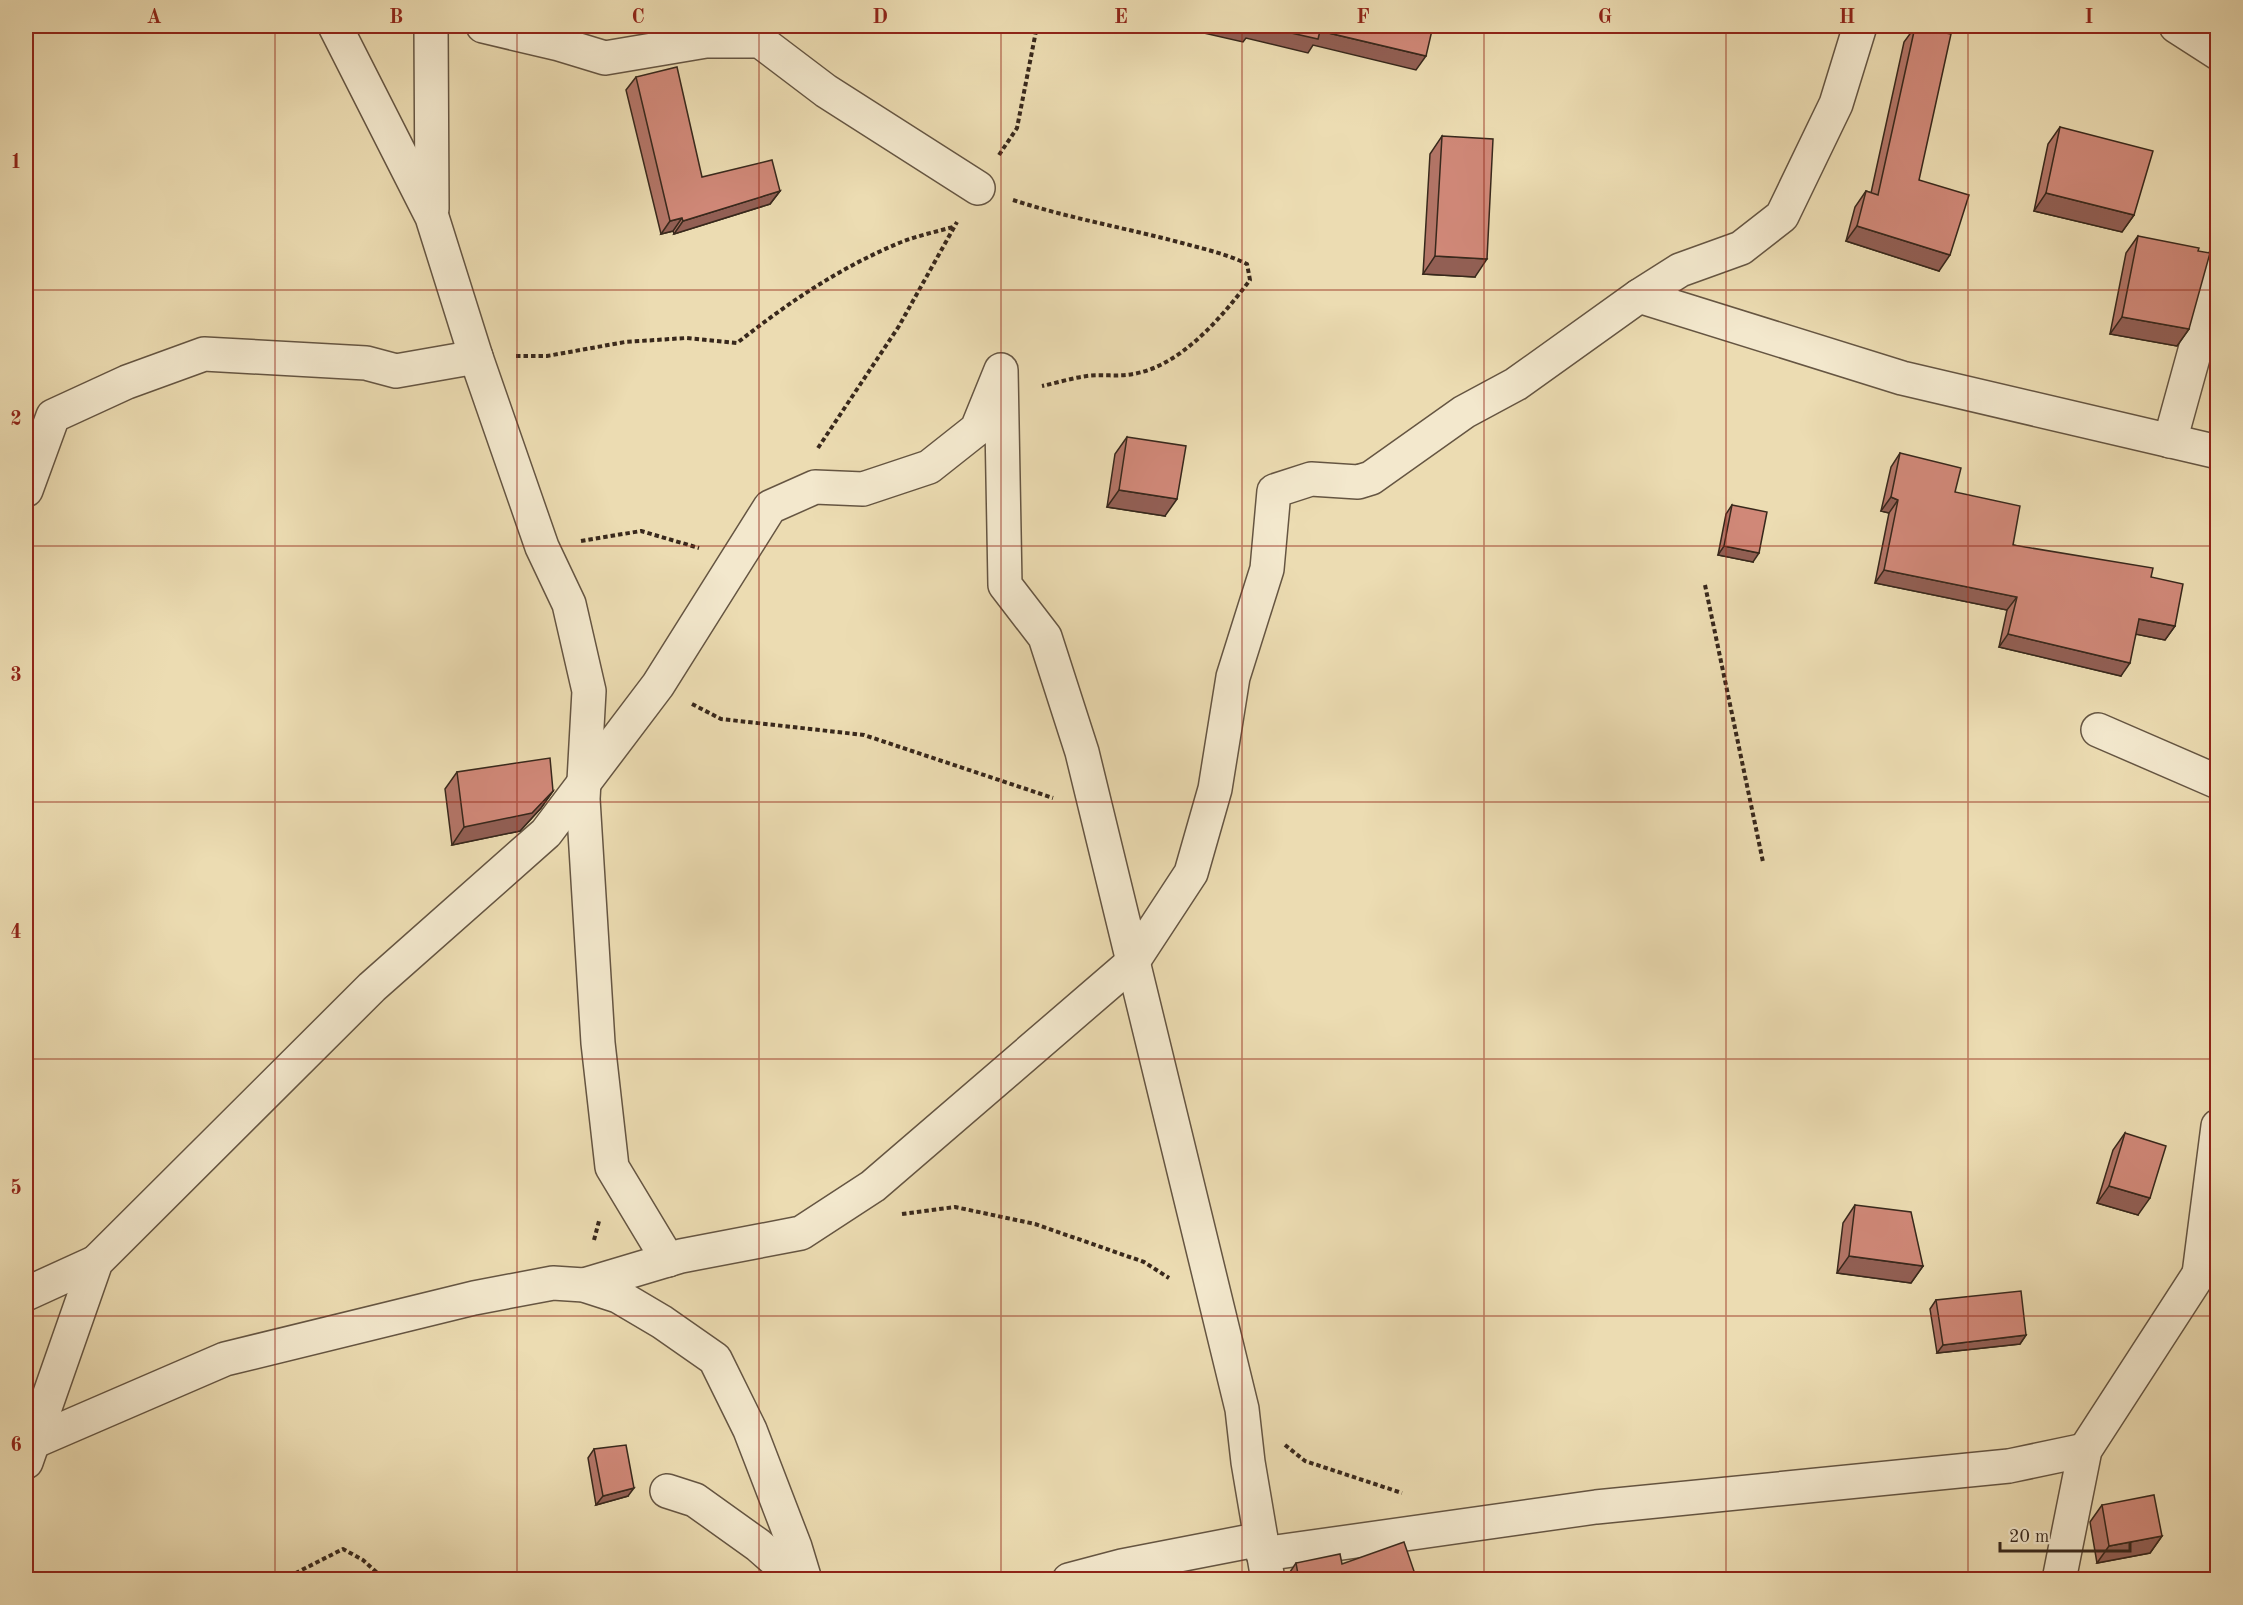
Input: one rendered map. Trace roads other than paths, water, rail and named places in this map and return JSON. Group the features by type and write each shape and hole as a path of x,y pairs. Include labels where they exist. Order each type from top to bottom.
{"street":[{"path":"335,26 432,217 476,357 542,547 569,604 589,691 583,799 598,1043 612,1167 668,1260"},
{"path":"431,26 432,217"},
{"path":"483,26 559,44 605,58 706,41 760,41 826,91 978,188"},
{"path":"584,1285 668,1260 801,1233 873,1186 1132,963 1191,873 1215,789 1233,677 1268,569 1274,491 1311,479 1358,482 1371,478 1464,412 1516,384 1639,296 1680,270 1741,248 1782,216 1836,104 1860,26"},
{"path":"2176,26 2217,53"},
{"path":"2170,441 2217,267"},
{"path":"1639,296 1902,378 2217,452"},
{"path":"26,490 53,416 127,382 204,354 366,363 396,371 476,357"},
{"path":"26,1294 96,1262 372,987 546,833 658,685 770,507 815,487 863,489 929,467 977,429 1001,369 1005,585 1045,637 1082,752 1242,1409 1248,1462 1264,1557"},
{"path":"2097,730 2217,782"},
{"path":"2059,1580 2085,1450 2208,1265 2217,1126"},
{"path":"28,1450 96,1262"},
{"path":"28,1450 225,1359 474,1298 553,1283 584,1285 618,1296 662,1322 715,1359 750,1430 795,1547 805,1580"},
{"path":"1070,1580 1122,1566 1264,1557 1596,1507 2009,1466 2085,1450"},
{"path":"667,1491 695,1500 758,1545 798,1580"}]}
